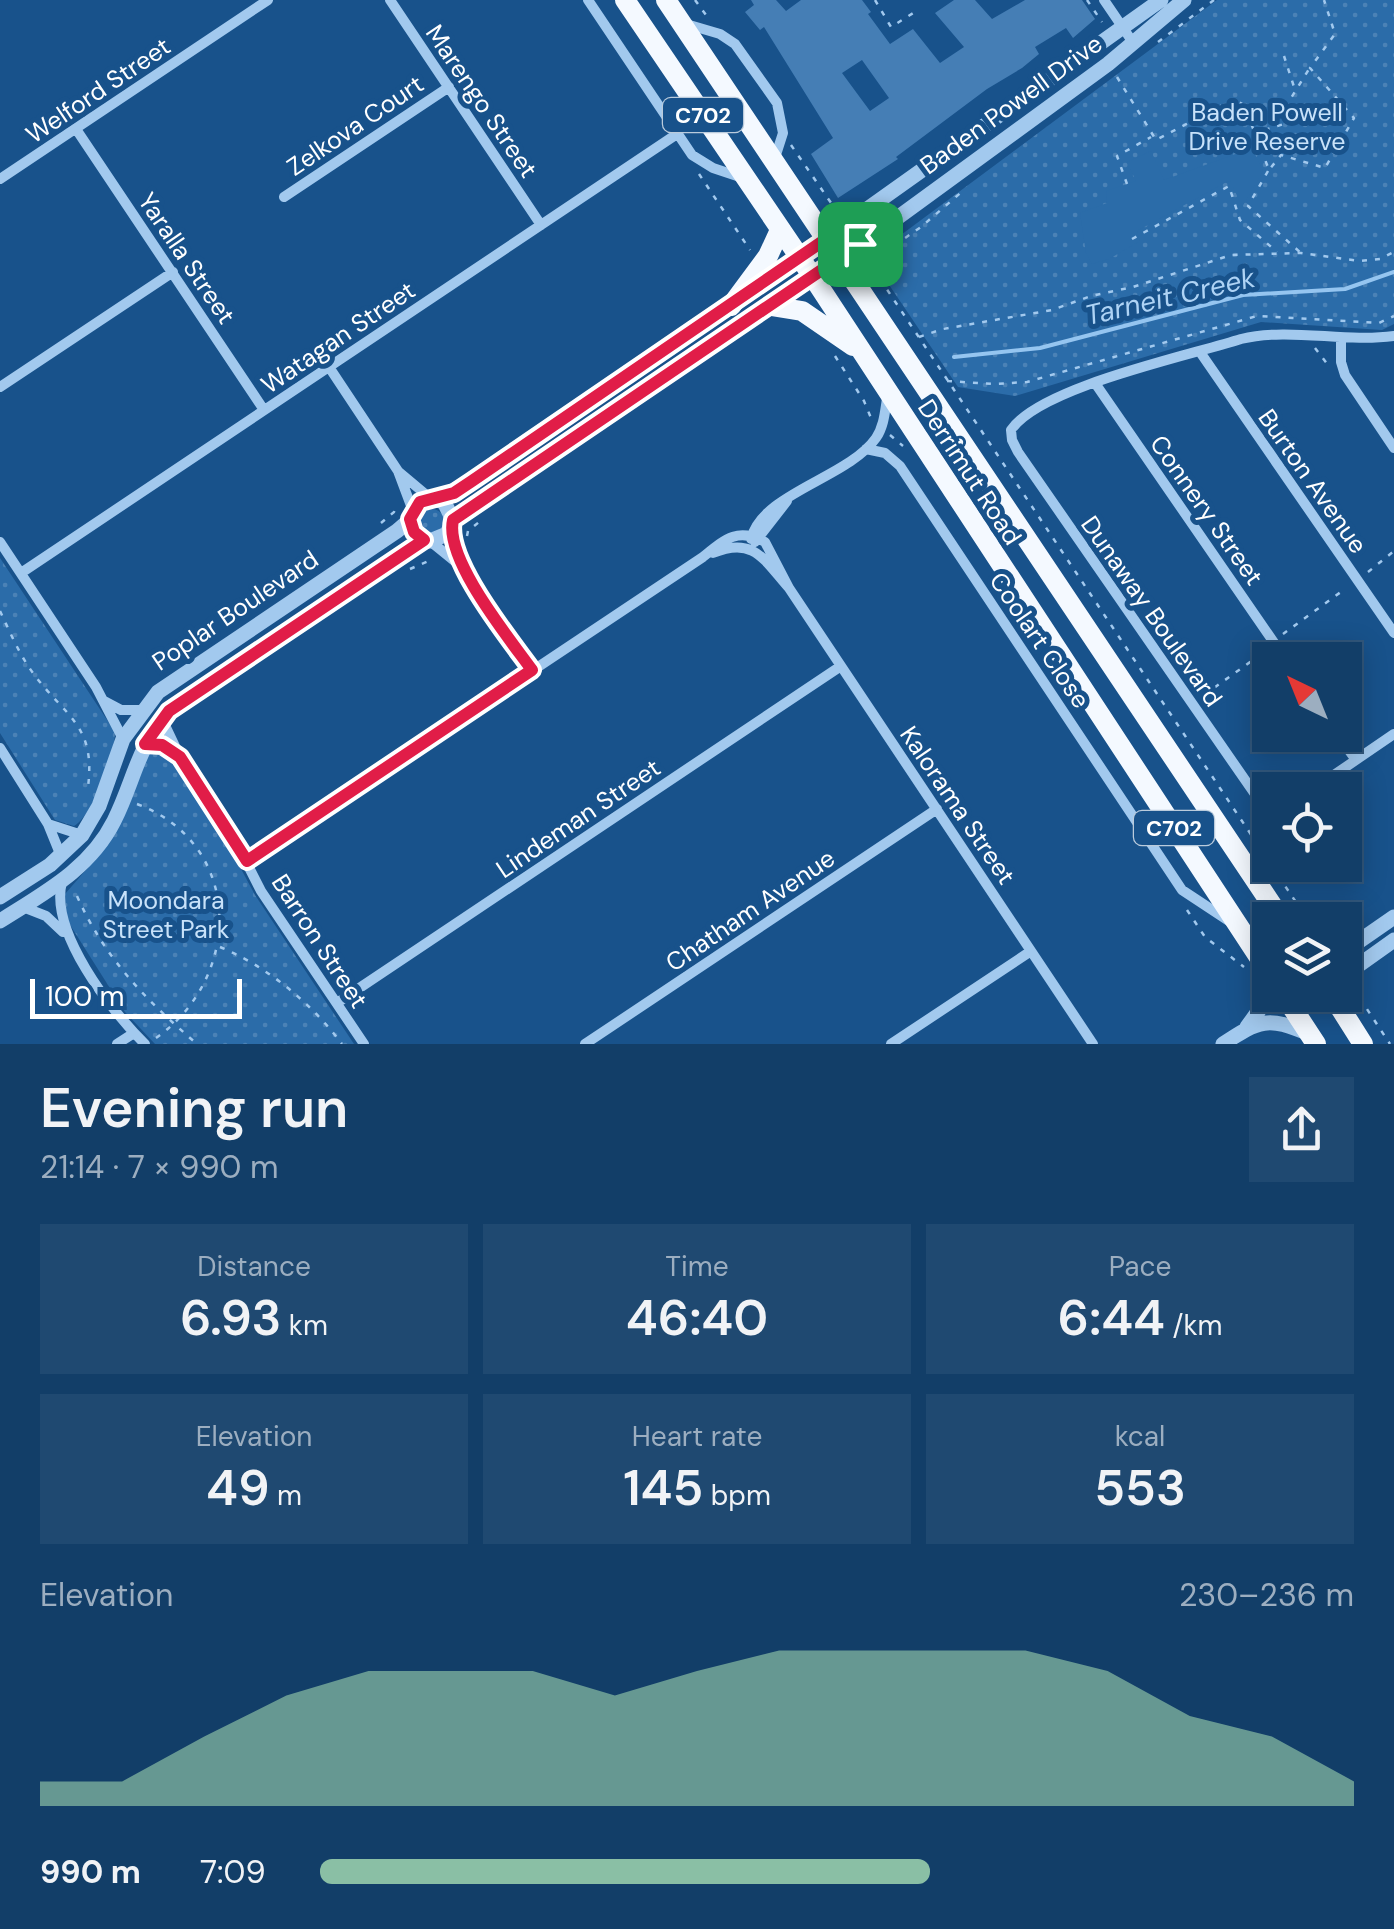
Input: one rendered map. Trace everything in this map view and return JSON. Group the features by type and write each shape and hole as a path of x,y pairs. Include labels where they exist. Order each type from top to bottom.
{"highway":[{"name":"Derrimut Road","path":"625,0 813,277 1252,946"},
{"name":"Derrimut Road","path":"666,0 1270,902"},
{"path":"730,306 768,256 780,230"},
{"path":"772,306 802,311 863,353"},
{"path":"1295,1012 1313,1039"},
{"path":"1342,1012 1363,1044"}],"street":[{"name":"Welford Street","path":"0,180 268,0"},
{"name":"Marengo Street","path":"390,0 541,225"},
{"path":"588,0 677,134 700,160 746,179"},
{"path":"1104,0 1134,44"},
{"name":"Baden Powell Drive","path":"800,258 1161,0"},
{"name":"Baden Powell Drive","path":"813,277 1134,44 1184,0"},
{"path":"680,22 727,38 751,64 780,110 782,133 774,161"},
{"name":"Zelkova Court","path":"284,197 449,86"},
{"name":"Yaralla Street","path":"76,129 264,410"},
{"name":"Watagan Street","path":"20,573 677,134"},
{"path":"412,515 420,502 472,481 800,258"},
{"path":"0,387 172,272"},
{"path":"427,540 442,538 452,525 813,277"},
{"path":"1095,383 1264,334 1394,336"},
{"path":"1341,338 1345,375 1394,448"},
{"name":"Burton Avenue","path":"1200,352 1394,633"},
{"path":"329,367 398,471 414,532 462,567 532,670"},
{"name":"Dunaway Boulevard","path":"1095,383 1050,398 1017,422 1011,430 1012,440 1252,790"},
{"name":"Connery Street","path":"1095,383 1274,642"},
{"path":"247,861 703,557 753,541 788,500 866,448 880,430 888,392"},
{"name":"Coolart Close","path":"866,448 885,453 900,466 1182,890 1240,928"},
{"path":"398,471 449,507 462,567"},
{"name":"Poplar Boulevard","path":"0,897 61,856 82,835 104,793 123,739 167,685 412,515"},
{"name":"Poplar Boulevard","path":"0,921 62,881 95,852 123,799 145,744 162,719 182,700 427,540"},
{"name":"Kalorama Street","path":"753,541 841,666 1092,1044"},
{"path":"0,542 104,700 123,739"},
{"name":"Lindeman Street","path":"337,1003 841,666"},
{"path":"104,700 121,710 143,710"},
{"name":"Barron Street","path":"162,719 180,757 262,890 364,1044"},
{"path":"1338,772 1394,734"},
{"path":"145,744 162,745 180,757"},
{"path":"0,748 48,824 61,856"},
{"path":"1350,752 1356,760"},
{"name":"Chatham Avenue","path":"585,1044 937,809"},
{"path":"48,824 82,835"},
{"path":"62,881 59,909 67,936"},
{"path":"22,907 46,916 67,936 114,1010 146,1044"},
{"path":"1362,939 1394,917"},
{"path":"1362,963 1394,940"},
{"path":"892,1044 1031,951"},
{"path":"1244,1030 1257,1012"},
{"path":"1223,1044 1244,1030 1276,1021 1313,1039"},
{"path":"117,1044 134,1033"}],"path":[{"path":"696,0 707,18"},
{"path":"875,0 891,28 918,10"},
{"path":"1087,0 1103,24"},
{"path":"1116,74 1156,140 1234,99 1270,132 1290,120 1288,103 1335,34 1324,0"},
{"path":"1284,56 1296,91"},
{"path":"1301,254 1248,206 1281,156 1325,168 1352,125 1352,113 1310,68"},
{"path":"1244,105 1269,170"},
{"path":"1127,184 1118,156 1154,136"},
{"path":"793,148 848,224"},
{"path":"699,166 700,179 754,256"},
{"path":"1132,239 1229,186 1240,220 1278,253"},
{"path":"860,244 918,337 1252,836"},
{"path":"918,337 1052,310 1231,255 1301,254 1360,261 1380,259 1394,252"},
{"path":"1307,344 1328,365"},
{"path":"830,348 864,401 872,426 880,430"},
{"path":"1276,642 1394,551"},
{"path":"0,611 30,670 81,727 90,757 88,787 104,793"},
{"path":"1192,703 1252,660"},
{"path":"123,799 162,816 198,851 218,896 218,946 201,990 174,1024 146,1044"},
{"path":"77,896 120,971 197,1044"},
{"path":"218,946 282,983 342,1044"},
{"path":"1362,999 1390,1044"}],"green space":[{"name":"Baden Powell Drive Reserve","path":"1217,0 1394,0 1394,324 1382,330 1261,322 1015,396 958,387 875,264 878,252"},
{"path":"1252,148 1263,171 1242,207 1230,180 1137,231 1140,241 1092,264 1086,253 1080,213 1107,203 1106,191 1136,181 1127,162 1151,151 1164,180"},
{"path":"432,509 441,512 441,530 432,533 423,530 420,521 423,512"},
{"path":"0,558 115,732 101,784 88,810 74,826 55,820 0,733"},
{"name":"Moondara Street Park","path":"160,750 169,755 226,841 255,895 354,1044 155,1044 125,1012 66,917 65,894 92,863 150,751"}],"building":[{"path":"751,0 776,0 786,11 801,0 862,0 890,44 913,29 940,63 964,47 935,13 954,0 975,0 992,19 1025,0 1082,0 1095,19 1073,38 1066,28 1035,47 1039,54 1022,68 987,89 898,159 838,198 811,154 833,138 764,27 760,30 745,12 754,5","holes":["862,60 889,98 870,111 842,73"]}],"waterway":[{"name":"Tarneit Creek","path":"954,357 1040,348 1243,295 1345,289 1394,272"}],"route":[{"path":"848,224 860,244 453,520 451,529 462,567 532,670 247,861 180,757 162,745 145,744 182,700 424,540 414,532 410,519 420,502 454,493 848,224"}]}
